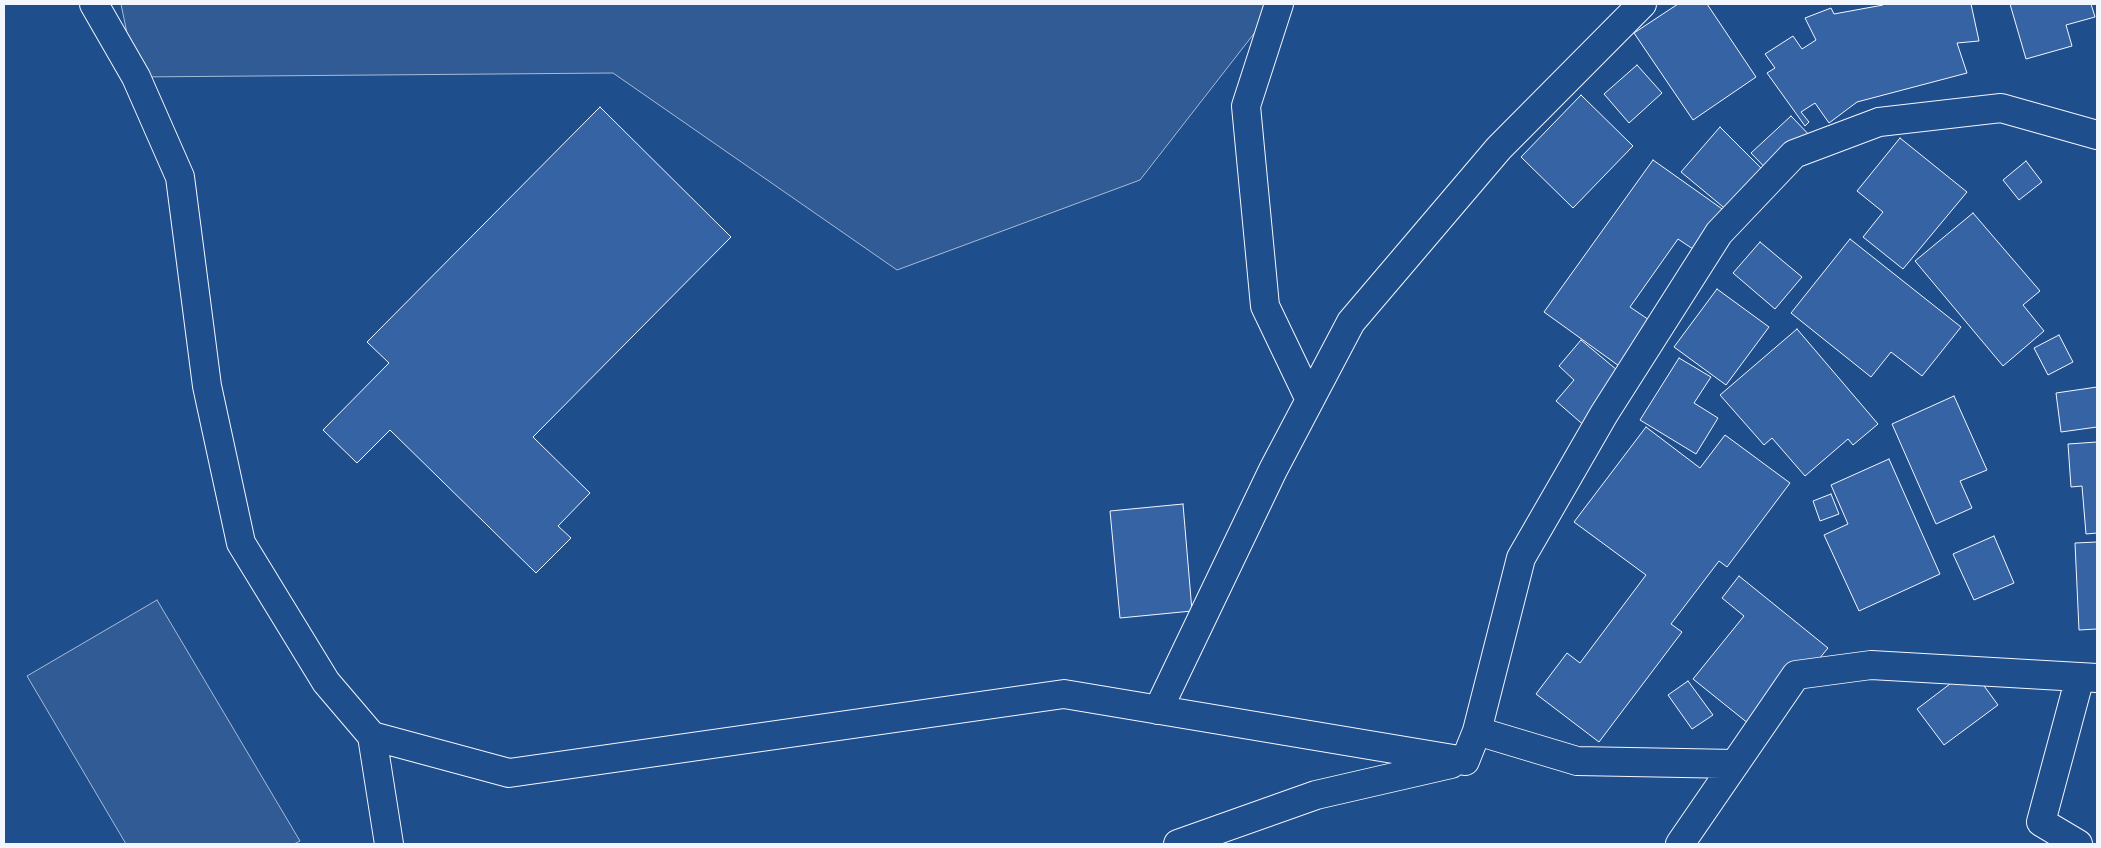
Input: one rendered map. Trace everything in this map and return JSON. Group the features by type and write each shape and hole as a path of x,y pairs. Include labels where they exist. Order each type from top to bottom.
{"street":[{"path":"94,4 136,77 180,177 207,386 241,543 326,682 372,736 389,844"},
{"path":"1279,4 1246,106 1265,306 1310,400"},
{"path":"1158,710 1273,470 1351,322 1499,148 1642,4"},
{"path":"1465,761 1477,731 1521,558 1604,414 1719,233 1794,154 1879,122 2001,108 2097,135"},
{"path":"1680,844 1796,675 1871,665 2089,678 2041,822 2078,844"},
{"path":"372,736 509,773 1064,694 1465,761"},
{"path":"1477,731 1577,761 1735,764"},
{"path":"1178,844 1316,795 1465,761"}],"shaded area":[{"path":"121,4 1277,4 1140,180 897,270 613,73 136,77"},
{"path":"157,600 300,841 294,844 126,844 27,676"}],"building":[{"path":"1678,4 1707,4 1756,77 1693,120 1634,33"},
{"path":"1882,4 1971,4 1979,41 1957,43 1967,73 1857,102 1829,123 1815,103 1801,112 1809,122 1805,126 1767,73 1775,68 1765,54 1793,36 1802,49 1816,40 1805,18 1831,8 1834,14"},
{"path":"2010,4 2091,4 2095,17 2066,25 2072,46 2026,59"},
{"path":"1637,65 1662,93 1629,123 1604,94"},
{"path":"1581,95 1633,146 1573,208 1521,157"},
{"path":"600,107 731,237 533,437 590,493 558,526 571,538 536,573 390,430 357,463 323,430 389,363 367,342"},
{"path":"1791,116 1815,141 1776,179 1751,153"},
{"path":"1720,127 1765,172 1728,211 1681,172"},
{"path":"1900,138 1967,192 1903,269 1863,237 1883,212 1857,191"},
{"path":"1653,160 1725,211 1696,251 1678,239 1630,307 1658,326 1626,371 1544,312"},
{"path":"2026,161 2042,182 2019,200 2003,180"},
{"path":"1973,213 2040,291 2023,305 2044,331 2003,366 1915,261"},
{"path":"1850,239 1961,327 1922,376 1891,352 1871,377 1791,313"},
{"path":"1760,242 1802,277 1775,309 1733,273"},
{"path":"1717,289 1769,327 1726,385 1674,347"},
{"path":"1797,329 1878,424 1853,445 1848,439 1805,476 1772,438 1764,445 1720,395"},
{"path":"2059,335 2073,362 2048,375 2034,348"},
{"path":"1581,340 1629,380 1587,428 1556,401 1574,380 1559,366"},
{"path":"1679,358 1711,377 1694,403 1718,418 1696,454 1640,420"},
{"path":"2097,387 2097,427 2061,432 2056,393"},
{"path":"1954,396 1987,470 1960,481 1972,508 1936,524 1892,424"},
{"path":"1646,427 1700,468 1725,435 1790,483 1727,567 1719,561 1671,624 1682,632 1599,742 1536,694 1567,653 1580,663 1646,575 1574,522"},
{"path":"2097,442 2097,533 2086,534 2082,486 2071,487 2068,444"},
{"path":"1889,459 1940,574 1859,611 1824,535 1848,524 1831,485"},
{"path":"1831,494 1839,514 1820,521 1813,501"},
{"path":"1183,504 1192,611 1120,618 1110,511"},
{"path":"1994,536 2014,583 1974,600 1953,554"},
{"path":"2097,542 2097,629 2079,630 2075,543"},
{"path":"1739,576 1828,648 1759,732 1693,679 1744,616 1722,598"},
{"path":"1971,668 1998,705 1944,745 1917,709"},
{"path":"1688,681 1713,715 1692,729 1668,695"}]}
